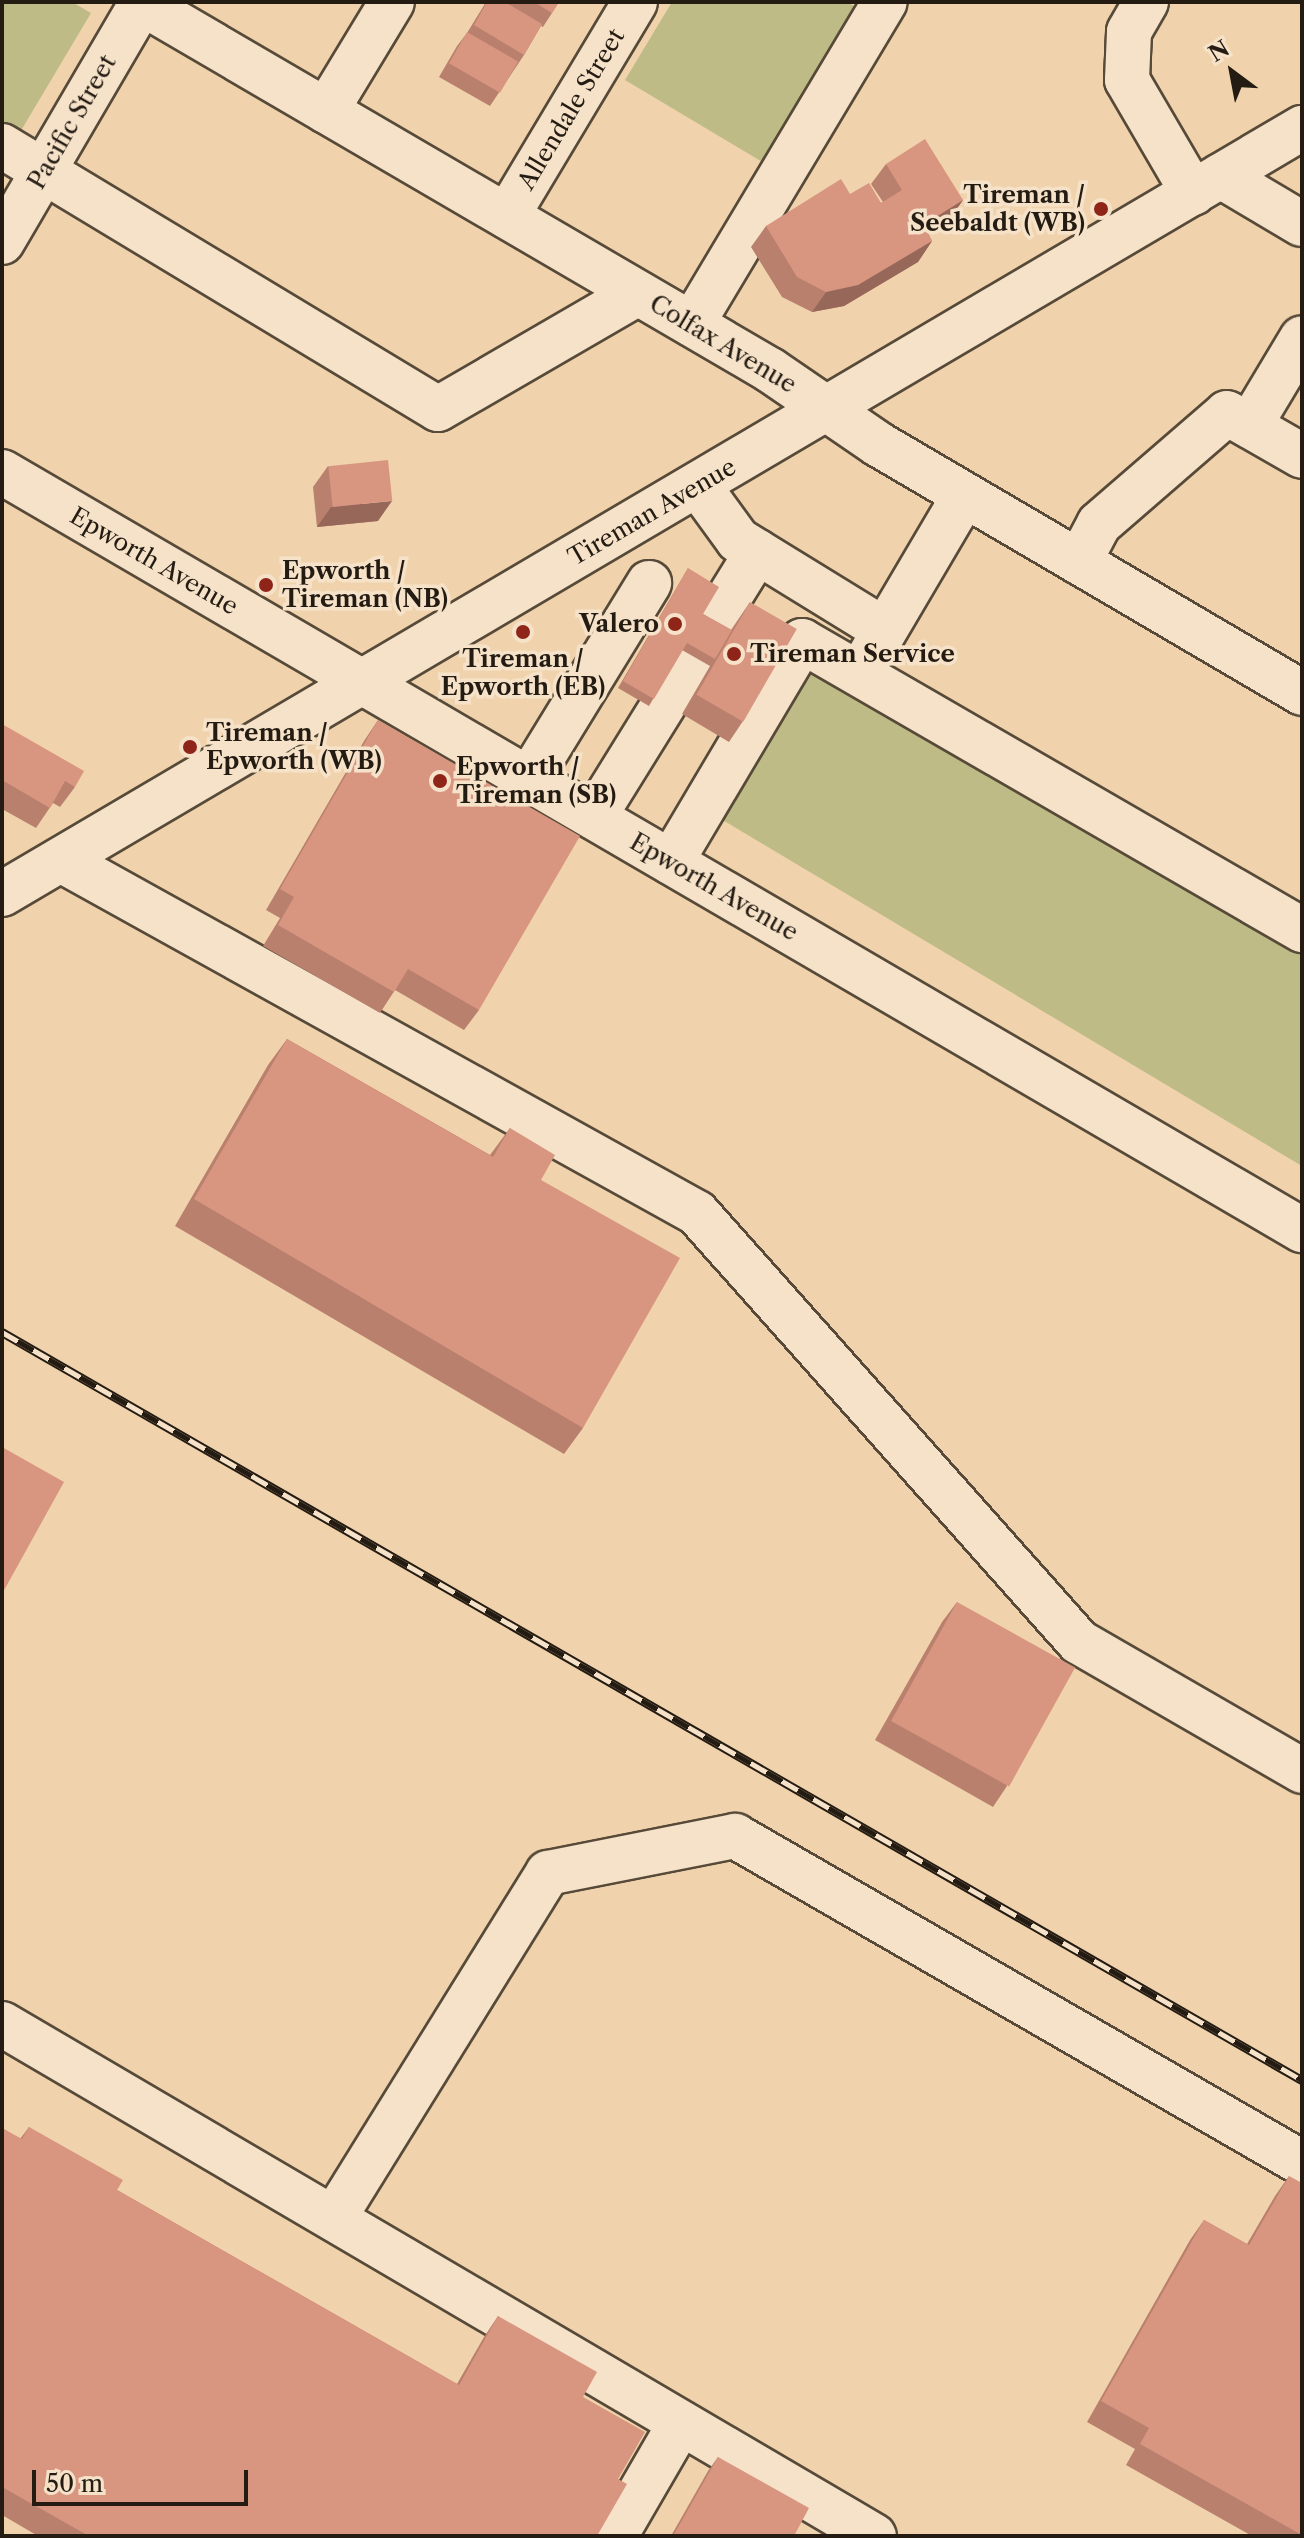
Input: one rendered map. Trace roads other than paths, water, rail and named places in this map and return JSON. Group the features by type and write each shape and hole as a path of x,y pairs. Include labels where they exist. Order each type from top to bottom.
{"street":[{"name":"Colfax Avenue","path":"141,2 692,324 964,496 1302,693"},
{"name":"Pacific Street","path":"2,242 141,2"},
{"path":"326,111 392,2"},
{"name":"Allendale Street","path":"507,216 635,2"},
{"path":"692,324 885,2"},
{"path":"1146,2 1129,32 1127,80 1207,185 1302,224"},
{"name":"Tireman Avenue","path":"2,894 1302,128"},
{"path":"2,146 438,409 638,293"},
{"path":"1250,425 1302,338"},
{"path":"1079,562 1099,524 1227,413 1302,456"},
{"name":"Epworth Avenue","path":"2,472 1302,1230"},
{"path":"698,485 738,540 873,623"},
{"path":"860,672 964,496"},
{"path":"594,817 662,643 617,533"},
{"path":"529,779 662,643 757,552"},
{"path":"671,862 802,641 1302,930"},
{"path":"61,860 697,1213 1079,1642 1302,1771"},
{"path":"334,2218 548,1873 735,1836 1302,2163"},
{"path":"2,2024 874,2536"},
{"path":"615,2536 680,2424"}],"railway":[{"path":"2,1332 1302,2080"}],"place":[{"name":"Tireman / Seebaldt (WB)","path":"1101,209"},
{"name":"Epworth / Tireman (NB)","path":"266,585"},
{"name":"Valero","path":"675,624"},
{"name":"Tireman / Epworth (EB)","path":"523,632"},
{"name":"Tireman Service","path":"734,654"},
{"name":"Tireman / Epworth (WB)","path":"190,747"},
{"name":"Epworth / Tireman (SB)","path":"440,781"}]}
